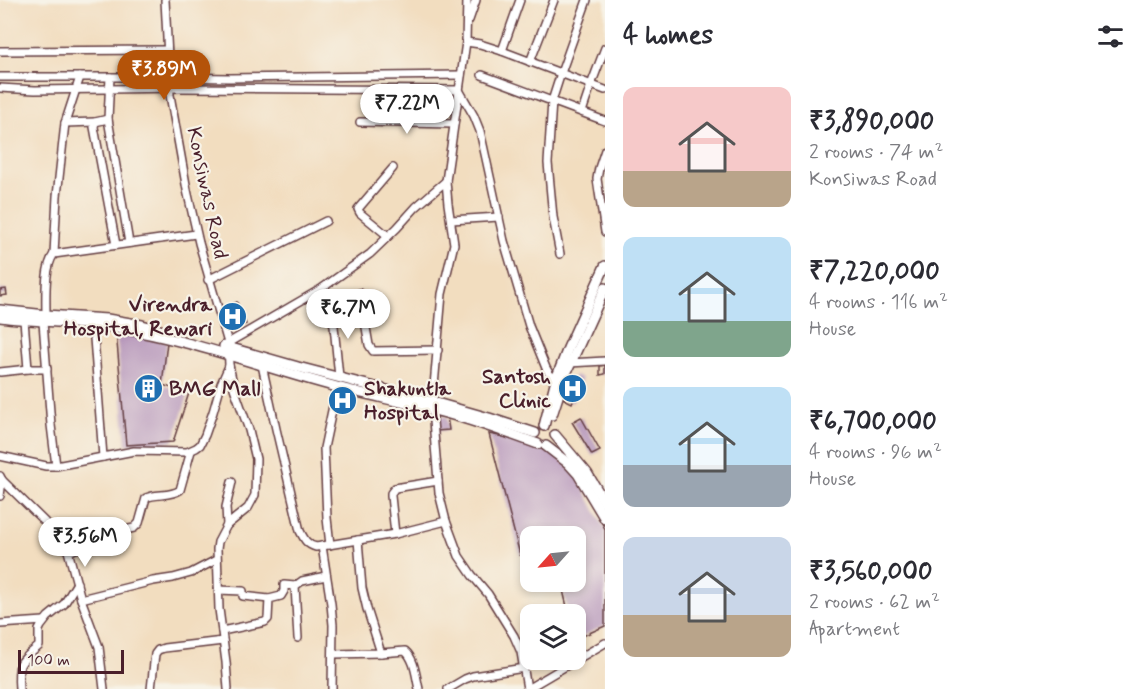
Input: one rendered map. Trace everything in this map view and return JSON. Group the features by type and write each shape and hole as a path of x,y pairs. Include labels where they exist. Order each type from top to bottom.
{"main road":[{"path":"567,363 605,266"},
{"path":"546,426 559,380 605,288"},
{"path":"0,310 229,348 262,365 489,418 535,433"},
{"path":"0,317 24,320 107,320 142,325 298,368 338,382"},
{"path":"433,405 542,445 553,442 555,435"},
{"path":"605,503 587,473 552,429 546,426 540,427 535,433 536,441 568,463 578,474 605,519"}],"street":[{"name":"Konsiwas Road","path":"165,0 170,88 187,190 208,280 229,348"},
{"path":"467,0 466,42 446,181 454,244 444,285 433,405 438,481 446,521 459,556 488,594 520,650"},
{"path":"466,30 476,0"},
{"path":"502,51 520,0"},
{"path":"530,62 554,0"},
{"path":"560,254 548,163 552,101 588,0"},
{"path":"466,42 502,51 605,90"},
{"path":"582,112 605,48"},
{"path":"0,51 167,50"},
{"path":"0,77 230,78 461,75"},
{"path":"482,75 605,121"},
{"path":"391,76 391,89"},
{"path":"56,466 44,319 49,263 54,254 64,123 80,77"},
{"path":"110,77 108,119 129,243"},
{"path":"0,88 459,90"},
{"path":"459,90 480,131 504,241 529,326 546,368 550,375 559,380"},
{"path":"64,123 108,119"},
{"path":"94,122 116,245"},
{"path":"360,122 454,124"},
{"path":"605,150 597,179 605,232"},
{"path":"388,236 358,210 393,168"},
{"path":"228,689 218,590 216,560 218,542 227,525 244,512 255,495 256,476 254,448 234,388 229,365 229,348 321,289 370,254 416,207 446,181"},
{"path":"451,220 499,217"},
{"path":"208,280 326,221"},
{"path":"54,254 196,234"},
{"path":"360,293 369,345 373,351 438,350"},
{"path":"330,305 334,326 338,382 324,448 330,545"},
{"path":"24,320 28,369"},
{"path":"93,325 103,457"},
{"path":"567,363 605,361"},
{"path":"0,456 56,466 134,451 191,451 200,445 205,435 229,365"},
{"path":"262,365 300,531 310,545 316,547 395,534 446,521"},
{"path":"0,372 47,369"},
{"path":"69,552 111,533 137,526 146,498 175,494 180,490 191,451"},
{"path":"1,478 58,536 69,552 81,599 99,648 104,689"},
{"path":"0,496 1,478"},
{"path":"395,534 391,495 393,490 438,481"},
{"path":"227,525 226,507 232,482"},
{"path":"358,540 362,588 381,653"},
{"path":"322,546 333,625 332,689"},
{"path":"81,599 191,573 216,560"},
{"path":"218,590 243,591 243,596 269,599 281,596 284,585 295,586 302,581 326,576"},
{"path":"19,689 20,663 39,646 39,630 44,621 64,604 76,582"},
{"path":"295,586 298,638"},
{"path":"222,631 264,622 268,619 269,599"},
{"path":"0,624 44,621"},
{"path":"151,689 155,654 158,650 223,642"},
{"path":"524,670 527,689 605,643"},
{"path":"333,654 403,650 408,652 419,689"},
{"path":"448,689 473,676 520,669"}],"building":[{"path":"6,289 7,295 0,296 0,290"},
{"path":"237,302 246,324 232,329 224,307"},
{"name":"BMG Mall","path":"116,331 167,342 162,385 189,393 173,442 126,445"},
{"path":"605,365 605,374 600,375 600,366"},
{"path":"575,375 582,378 572,403 564,399"},
{"path":"340,390 349,393 345,407 335,404"},
{"path":"447,416 449,430 436,431 435,417"},
{"path":"581,417 600,451 592,455 572,422"},
{"path":"489,434 509,438 555,454 576,474 605,529 605,626 586,635 586,604 566,604 563,592 586,592 586,526 520,526 520,555"}],"place":[{"name":"Virendra Hospital, Rewari","path":"233,317"},
{"name":"BMG Mall","path":"148,389"},
{"name":"Santosh Clinic","path":"572,389"},
{"name":"Shakuntla Hospital","path":"343,401"}]}
